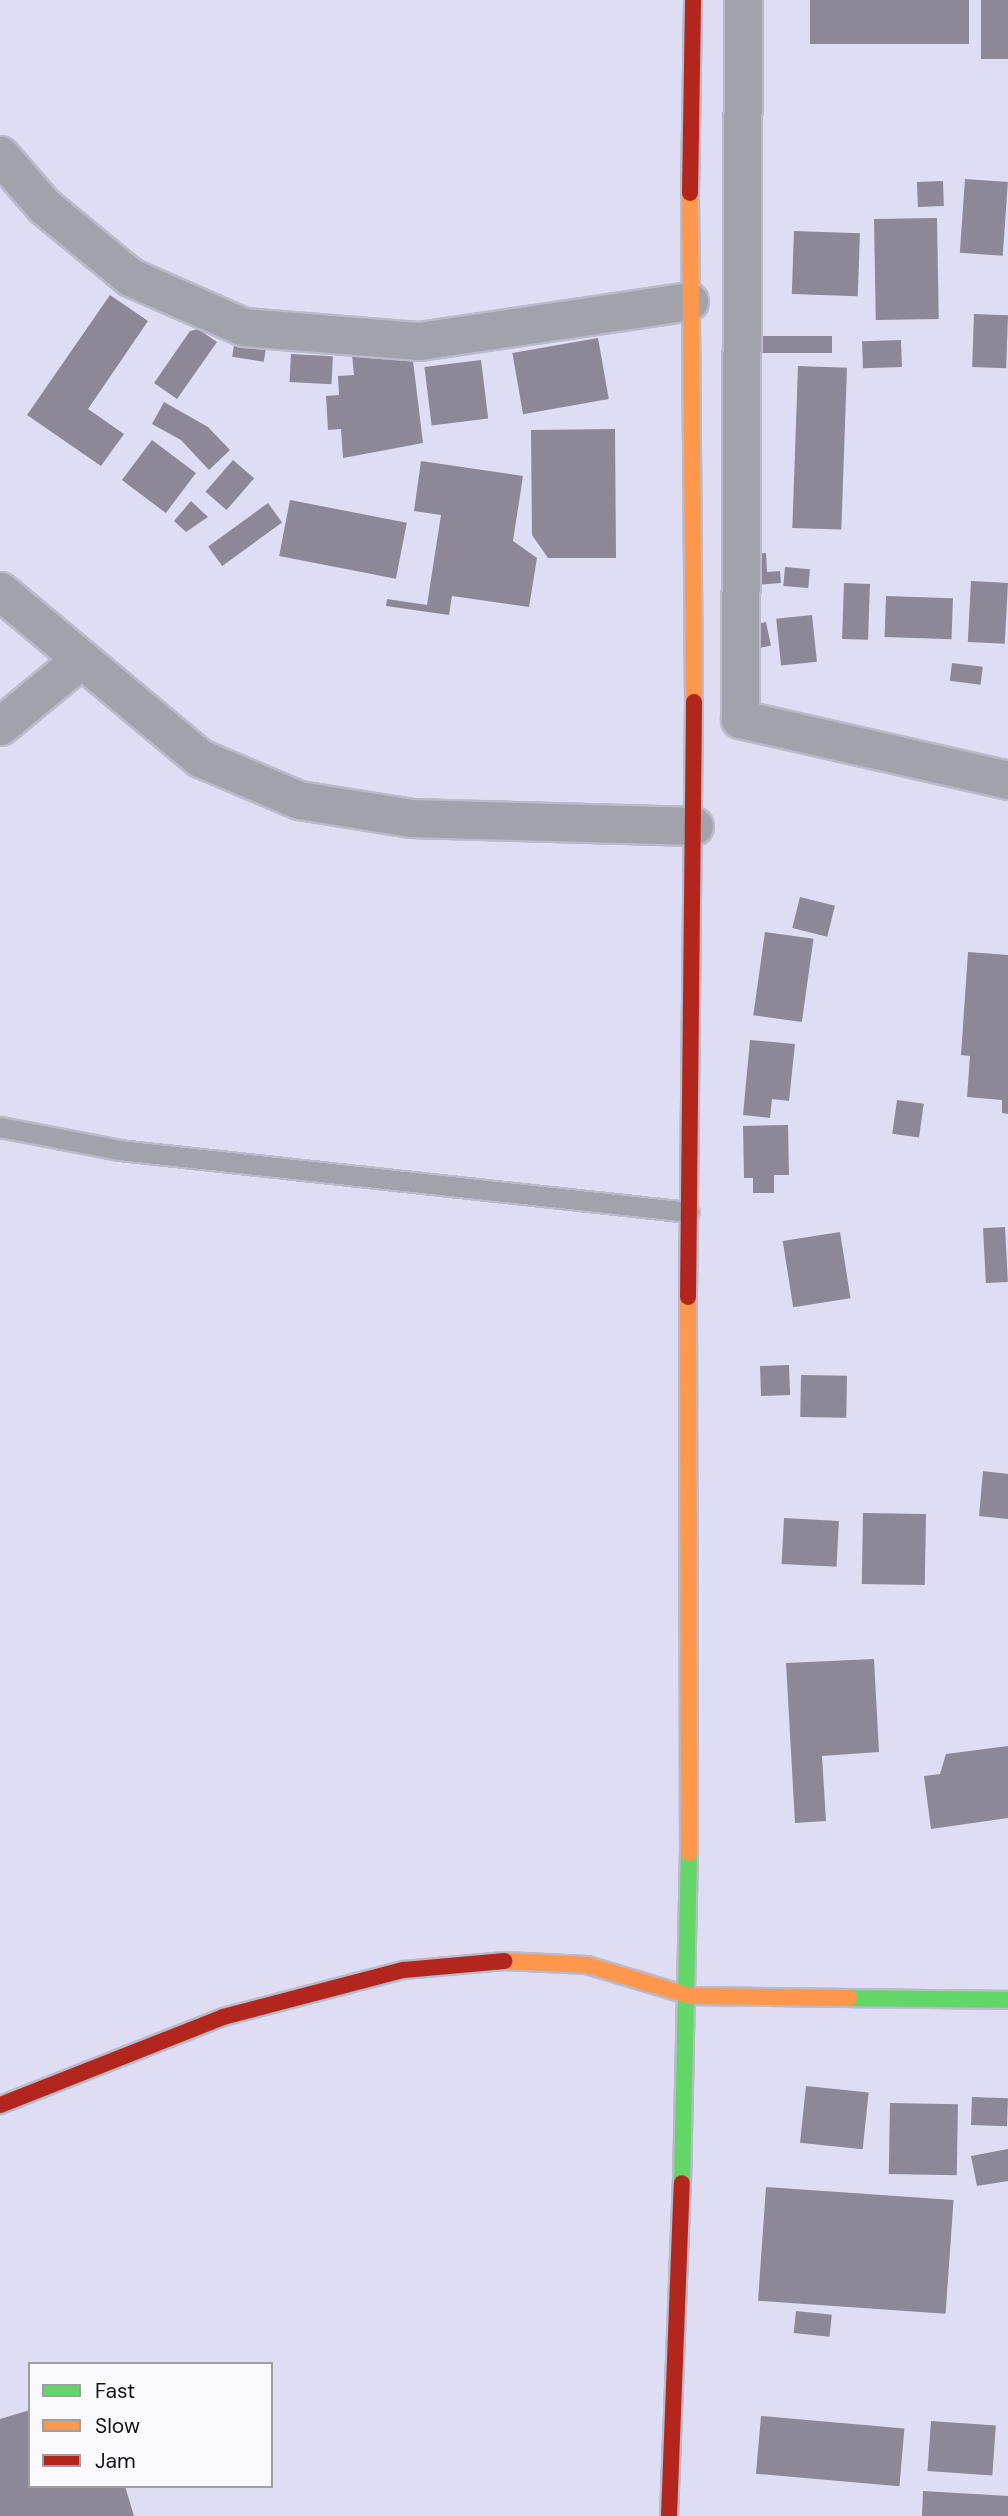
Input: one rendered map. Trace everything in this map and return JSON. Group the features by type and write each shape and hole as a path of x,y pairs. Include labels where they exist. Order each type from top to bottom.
{"main road":[{"path":"669,2516 690,1996 689,1212 694,826 689,302 693,0"},
{"path":"0,2105 223,2017 404,1970 491,1960 587,1965 690,1996 1008,2000"}],"street":[{"path":"743,0 740,719 1008,780"},
{"path":"0,155 44,206 130,277 244,327 419,341 689,302"},
{"path":"0,591 200,758 299,800 411,818 694,826"},
{"path":"0,726 80,660"}],"lane":[{"path":"0,1127 119,1150 689,1212"}],"building":[{"path":"810,0 969,0 969,44 810,44"},
{"path":"981,0 1008,0 1008,59 981,59"},
{"path":"965,179 1008,182 1003,256 960,253"},
{"path":"943,181 944,206 918,207 917,182"},
{"path":"937,218 939,319 876,320 874,219"},
{"path":"794,231 860,233 858,296 792,294"},
{"path":"110,295 148,321 88,409 124,434 101,466 27,415"},
{"path":"974,314 1008,315 1006,368 972,367"},
{"path":"198,329 217,342 177,399 154,383 190,331"},
{"path":"752,336 832,336 832,353 752,353"},
{"path":"598,338 609,399 523,414 512,353"},
{"path":"235,339 267,344 264,362 232,357"},
{"path":"901,340 902,367 863,368 862,341"},
{"path":"412,353 423,443 343,458 341,429 328,430 326,396 339,395 338,376 354,375 352,355"},
{"path":"291,354 333,356 331,384 290,382"},
{"path":"481,360 488,419 432,426 424,367"},
{"path":"798,366 847,368 841,530 792,528"},
{"path":"164,402 208,427 230,450 209,470 181,440 152,424"},
{"path":"615,429 616,558 548,558 532,535 531,430"},
{"path":"152,440 196,473 166,513 122,480"},
{"path":"233,460 254,478 227,510 205,492"},
{"path":"421,461 523,476 513,541 537,558 529,607 452,596 449,615 386,606 387,599 427,605 441,515 414,511"},
{"path":"290,500 407,523 396,579 279,556"},
{"path":"191,501 208,517 186,532 174,521"},
{"path":"268,503 282,522 222,566 208,546"},
{"path":"766,553 767,572 780,571 781,583 754,585 752,554"},
{"path":"785,567 810,569 808,588 783,586"},
{"path":"971,581 1008,583 1005,644 968,642"},
{"path":"844,583 870,584 868,640 842,639"},
{"path":"886,596 953,598 952,639 885,637"},
{"path":"812,615 817,662 781,666 776,619"},
{"path":"766,622 771,645 756,649 751,625"},
{"path":"952,663 983,667 981,685 950,681"},
{"path":"800,897 835,906 827,937 792,928"},
{"path":"765,932 814,939 802,1022 753,1015"},
{"path":"968,952 1008,955 1008,1114 1002,1113 1002,1100 967,1097 970,1056 961,1055"},
{"path":"750,1040 795,1044 789,1101 772,1099 770,1118 743,1115"},
{"path":"897,1100 924,1104 919,1137 892,1134"},
{"path":"788,1125 789,1175 774,1175 774,1193 753,1193 753,1178 744,1178 743,1126"},
{"path":"1005,1227 1008,1282 986,1283 983,1228"},
{"path":"840,1232 850,1298 793,1307 783,1241"},
{"path":"789,1365 790,1395 761,1396 760,1366"},
{"path":"801,1375 847,1376 846,1418 800,1417"},
{"path":"983,1471 1008,1474 1008,1519 979,1516"},
{"path":"863,1513 926,1514 925,1585 862,1584"},
{"path":"784,1518 839,1521 837,1567 782,1564"},
{"path":"874,1659 879,1752 822,1756 826,1821 795,1823 786,1663"},
{"path":"1008,1746 1008,1818 931,1829 924,1776 940,1774 946,1754"},
{"path":"806,2086 869,2093 863,2149 800,2143"},
{"path":"972,2097 1008,2098 1007,2126 971,2125"},
{"path":"890,2103 958,2104 957,2175 889,2174"},
{"path":"1008,2149 1008,2181 977,2186 971,2156"},
{"path":"766,2187 954,2200 946,2314 758,2301"},
{"path":"796,2311 832,2315 830,2337 794,2333"},
{"path":"28,2411 28,2488 126,2488 134,2516 0,2516 0,2419"},
{"path":"761,2416 904,2429 899,2486 756,2474"},
{"path":"931,2421 996,2426 992,2475 928,2471"},
{"path":"923,2491 1008,2496 1008,2516 922,2516"}],"traffic: fast":[{"path":"682,2183 689,1853"},
{"path":"849,1998 1008,2000"}],"traffic: slow":[{"path":"690,193 694,702"},
{"path":"688,1297 689,1853"},
{"path":"505,1961 587,1965 690,1996 849,1998"}],"traffic: jam":[{"path":"690,193 693,0"},
{"path":"688,1297 694,702"},
{"path":"0,2105 223,2017 404,1970 505,1961"},
{"path":"669,2516 682,2183"}]}
